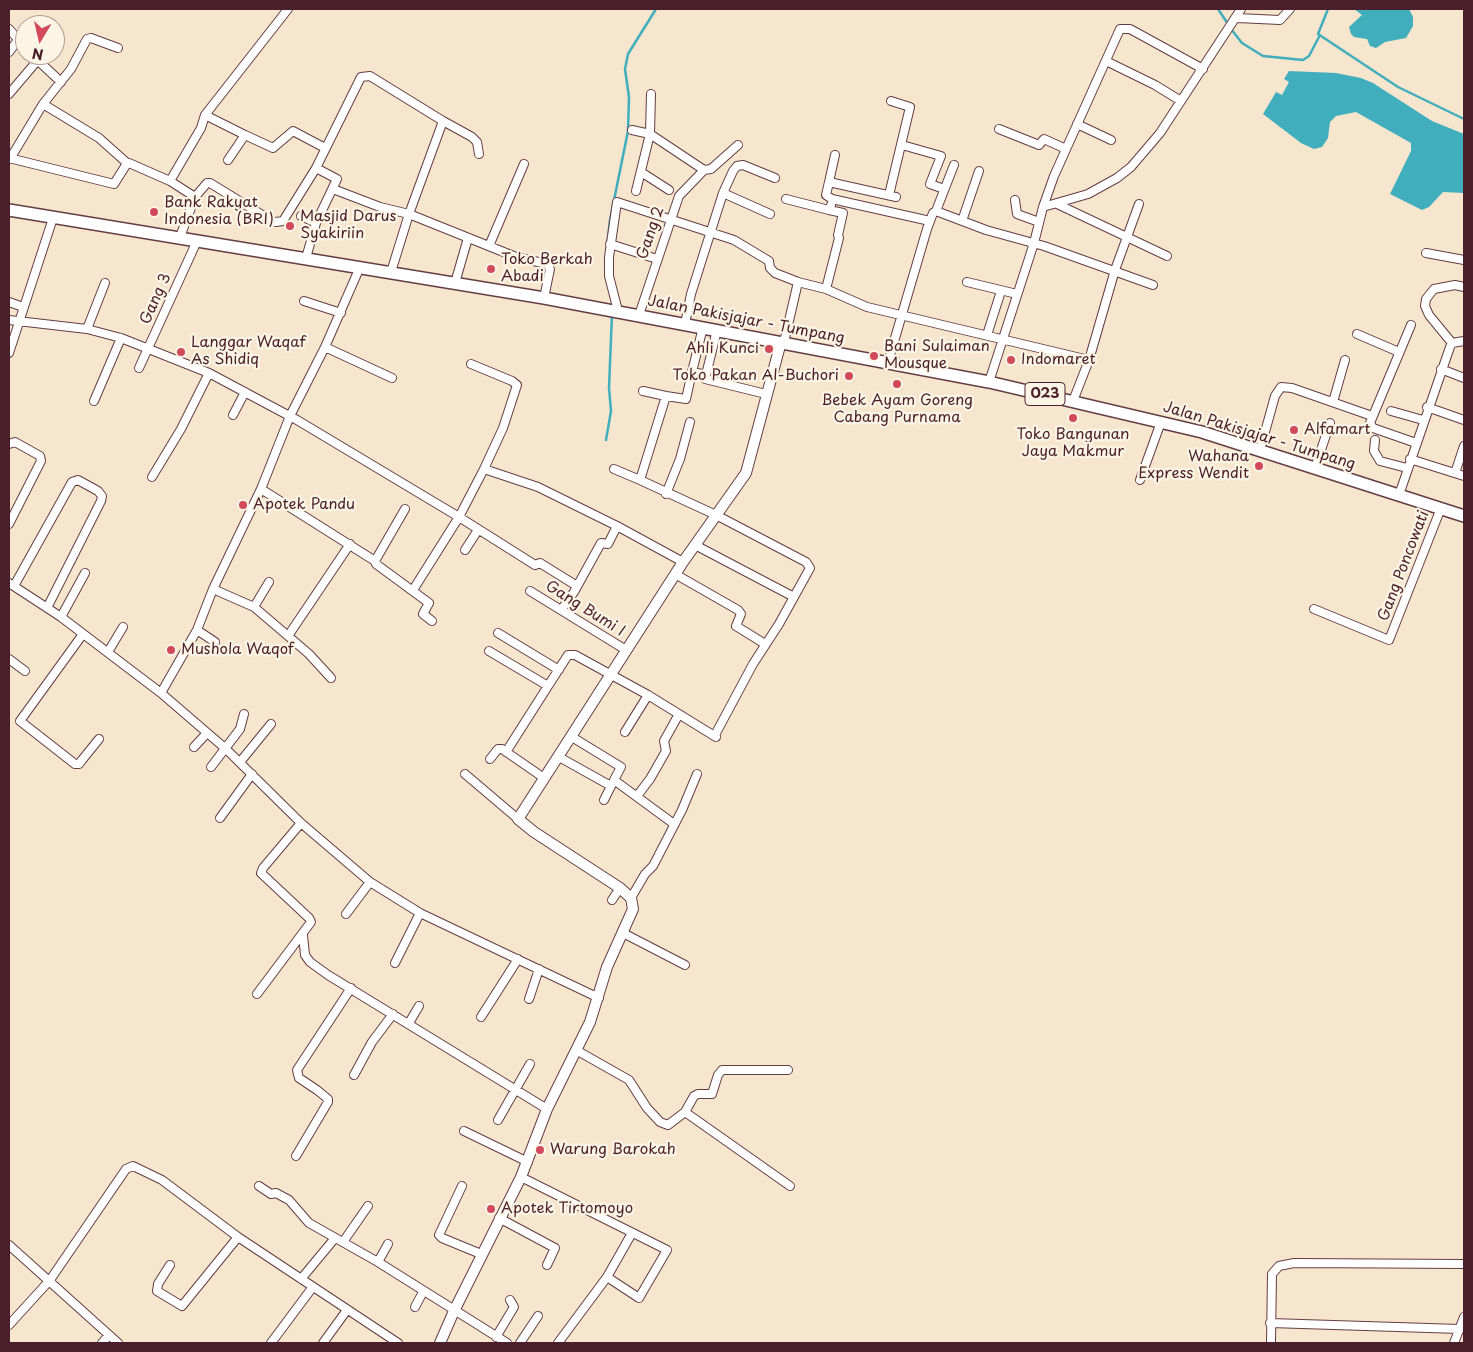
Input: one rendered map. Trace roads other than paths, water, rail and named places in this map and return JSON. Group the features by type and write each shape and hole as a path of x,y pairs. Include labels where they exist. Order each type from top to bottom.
{"main road":[{"name":"Jalan Pakisjajar - Tumpang","path":"9,210 614,310 989,382 1161,422 1260,450 1464,516"}],"street":[{"path":"170,181 201,128 205,115 288,9"},
{"path":"1043,207 1088,194 1117,178 1131,167 1160,133 1237,18 1241,9"},
{"path":"1237,18 1280,20 1290,9"},
{"path":"989,382 1034,243 1048,189 1119,31 1126,28 1203,69"},
{"path":"118,48 89,38 9,159 114,184 128,163"},
{"path":"1106,61 1155,85 1181,101"},
{"path":"9,94 29,65"},
{"path":"42,65 61,82"},
{"path":"180,238 195,196 205,184 210,183 240,203 280,222 316,168 361,78 366,75 472,137 476,142 479,154"},
{"path":"636,191 650,134 651,94"},
{"path":"829,182 892,196 910,106 891,101"},
{"path":"44,104 99,138 128,163 170,181 195,196"},
{"path":"205,115 273,148 280,145 286,135 293,132 325,148"},
{"path":"391,272 408,214 443,121"},
{"path":"1077,124 1111,140"},
{"path":"999,129 1039,145 1044,138 1066,149"},
{"path":"632,130 650,134 704,170"},
{"path":"228,160 245,135"},
{"name":"Gang 2","path":"639,315 669,219 682,191 704,170 711,169 738,145"},
{"path":"902,145 941,156 930,184 944,189"},
{"path":"835,155 826,196 930,221"},
{"path":"489,246 524,164"},
{"path":"686,324 692,294 723,193 737,166 743,165 775,178"},
{"path":"888,362 930,221 936,211 954,165"},
{"path":"306,258 316,223 333,190 336,177 316,168"},
{"path":"962,221 979,171"},
{"path":"641,172 669,190"},
{"path":"333,190 366,203 408,214 516,257 548,265 544,298"},
{"path":"723,193 770,214"},
{"path":"829,210 832,198"},
{"path":"786,199 842,213 839,238 826,289"},
{"path":"1015,200 1017,214 1039,222"},
{"path":"614,310 609,276 610,244 617,202 734,240 756,251 769,261 770,268 775,273 798,282 826,289 867,308 1089,360"},
{"path":"1057,204 1063,209 1167,256"},
{"path":"1073,401 1089,360 1115,270 1139,204"},
{"path":"936,211 986,230 1034,243 1115,270 1153,285"},
{"path":"301,216 316,223"},
{"path":"9,353 53,218"},
{"path":"455,283 468,238"},
{"name":"Gang 3","path":"139,368 197,241"},
{"path":"610,244 657,259"},
{"path":"1426,253 1464,260"},
{"path":"161,693 197,630 212,589 261,488 290,416 341,313 360,267"},
{"path":"518,819 611,677 626,650 675,574 746,473 798,282"},
{"path":"967,282 1001,292 1017,294"},
{"path":"87,329 105,283"},
{"path":"1452,343 1429,315 1425,306 1426,299 1434,289 1449,286 1464,287"},
{"path":"987,335 1001,292"},
{"path":"304,301 341,313"},
{"path":"9,302 23,307"},
{"path":"9,320 87,329 121,338 209,373 290,416 459,517 535,565 540,563 577,586"},
{"path":"1411,325 1370,423 1373,428 1416,443"},
{"path":"643,390 686,399 704,328"},
{"path":"705,379 716,330"},
{"path":"1357,334 1399,352"},
{"path":"94,401 121,338"},
{"path":"1452,343 1464,341"},
{"path":"1399,495 1423,420 1452,343"},
{"path":"325,347 392,378"},
{"path":"1333,402 1345,360"},
{"path":"413,590 459,517 484,469 518,385 471,364"},
{"path":"1441,369 1464,378"},
{"path":"692,372 702,374 705,379 766,394"},
{"path":"152,477 181,429 209,373"},
{"path":"1260,450 1275,396 1281,387 1292,388 1372,416"},
{"path":"233,416 245,392"},
{"path":"640,480 666,396"},
{"path":"1428,407 1464,420"},
{"path":"1392,411 1423,420"},
{"path":"666,494 680,459 690,422"},
{"path":"1140,480 1161,422"},
{"path":"1315,468 1330,423"},
{"path":"1375,440 1374,451 1380,461 1407,468"},
{"path":"9,444 15,442 41,458 39,466 11,513 9,524"},
{"path":"1455,473 1464,446"},
{"path":"1410,459 1464,476"},
{"path":"484,469 538,487 617,526 683,562"},
{"path":"506,752 558,670 571,654 611,677 648,695 716,736 765,644 808,572 809,564 716,515 614,469"},
{"path":"47,608 101,501 102,496 98,491 78,480 72,482 11,585 61,617 161,693 226,749 301,823 370,882 420,913 597,997"},
{"path":"261,488 350,544 413,590 429,603 423,614 432,621"},
{"name":"Gang Poncowati","path":"1314,609 1389,640 1441,508"},
{"path":"375,561 405,509"},
{"path":"561,610 601,543 608,544 617,526"},
{"path":"465,550 478,530"},
{"path":"288,636 350,544"},
{"path":"695,545 794,597"},
{"path":"61,617 85,573"},
{"path":"675,574 738,610 741,614 736,626 765,644"},
{"path":"254,607 269,582"},
{"path":"212,589 254,607 309,654 331,678"},
{"name":"Gang Bumi I","path":"530,591 626,650"},
{"path":"108,652 123,627"},
{"path":"197,630 216,642"},
{"path":"498,633 558,670"},
{"path":"83,634 20,721 75,764 79,764 99,739"},
{"path":"489,650 548,686"},
{"path":"9,659 24,671"},
{"path":"625,732 648,695"},
{"path":"211,767 242,726 244,714"},
{"path":"637,796 650,780 666,751 664,741 679,714"},
{"path":"240,762 271,724"},
{"path":"194,747 207,733"},
{"path":"572,737 622,767 604,800"},
{"path":"490,759 498,749 506,752 544,778"},
{"path":"559,757 637,796 674,824"},
{"path":"220,818 252,774"},
{"path":"440,1343 481,1254 528,1162 547,1109 576,1050 633,909 631,898 620,888 534,832 464,774"},
{"path":"631,898 653,866 697,774"},
{"path":"257,994 311,922 261,873 263,868 301,823"},
{"path":"346,914 370,882"},
{"path":"612,900 620,888"},
{"path":"395,963 420,913"},
{"path":"623,933 686,965"},
{"path":"303,935 306,955 310,962 547,1109"},
{"path":"481,1017 518,960"},
{"path":"529,999 538,970"},
{"path":"296,1156 328,1102 324,1096 298,1078 297,1070 351,988"},
{"path":"409,1023 418,1006"},
{"path":"354,1075 372,1042 393,1014"},
{"path":"576,1050 629,1080 646,1108 665,1125 671,1124 685,1112 694,1096 698,1094 712,1094 722,1070 788,1070"},
{"path":"498,1120 530,1064"},
{"path":"685,1112 790,1186"},
{"path":"464,1131 528,1162"},
{"path":"9,1325 50,1280 129,1166 137,1167 162,1180 238,1238 398,1343"},
{"path":"521,1177 666,1250 661,1262 639,1298 607,1277"},
{"path":"259,1186 271,1194 276,1193 289,1200 308,1223 378,1262 507,1343"},
{"path":"462,1186 439,1235 481,1254"},
{"path":"301,1279 339,1240 368,1206"},
{"path":"499,1218 555,1248 548,1265"},
{"path":"558,1343 607,1277 632,1233"},
{"path":"170,1265 158,1284 156,1291 182,1306 238,1238"},
{"path":"378,1262 388,1244"},
{"path":"9,1245 118,1343"},
{"path":"1272,1343 1270,1322 1272,1274 1278,1267 1286,1264 1464,1264"},
{"path":"272,1343 312,1288"},
{"path":"415,1307 423,1292"},
{"path":"496,1337 514,1307 510,1300"},
{"path":"323,1343 347,1310"},
{"path":"520,1343 538,1316"},
{"path":"1454,1343 1464,1317"},
{"path":"1270,1322 1460,1329"},
{"path":"102,1343 109,1335"}],"water":[{"path":"1354,9 1409,9 1413,17 1413,26 1406,38 1385,42 1376,48 1370,46 1367,39 1354,37 1351,34 1349,27 1362,15"},
{"path":"1289,71 1336,73 1361,78 1373,83 1432,121 1464,134 1464,193 1443,192 1429,207 1422,210 1390,194 1411,151 1411,143 1356,112 1336,116 1330,122 1328,138 1322,147 1314,149 1301,143 1263,114 1276,92 1282,95 1289,82 1284,79"}],"waterway":[{"path":"606,255 610,220 628,131 629,97 625,69 628,54 656,9"},
{"path":"1218,9 1228,24"},
{"path":"1328,9 1318,34 1398,87 1464,119"},
{"path":"1231,29 1242,43 1263,56 1303,60 1309,56 1320,35"},
{"path":"606,440 611,411 609,388 612,314"}],"place":[{"name":"Bank Rakyat Indonesia (BRI)","path":"154,212"},
{"name":"Masjid Darus Syakiriin","path":"290,226"},
{"name":"Toko Berkah Abadi","path":"491,269"},
{"name":"Ahli Kunci","path":"769,349"},
{"name":"Langgar Waqaf As Shidiq","path":"181,352"},
{"name":"Bani Sulaiman Mousque","path":"874,356"},
{"name":"Indomaret","path":"1011,360"},
{"name":"Toko Pakan Al-Buchori","path":"849,376"},
{"name":"Bebek Ayam Goreng Cabang Purnama","path":"897,384"},
{"name":"Toko Bangunan Jaya Makmur","path":"1073,418"},
{"name":"Alfamart","path":"1294,430"},
{"name":"Wahana Express Wendit","path":"1259,466"},
{"name":"Apotek Pandu","path":"243,505"},
{"name":"Mushola Waqof","path":"171,650"},
{"name":"Warung Barokah","path":"540,1150"},
{"name":"Apotek Tirtomoyo","path":"491,1209"}]}
